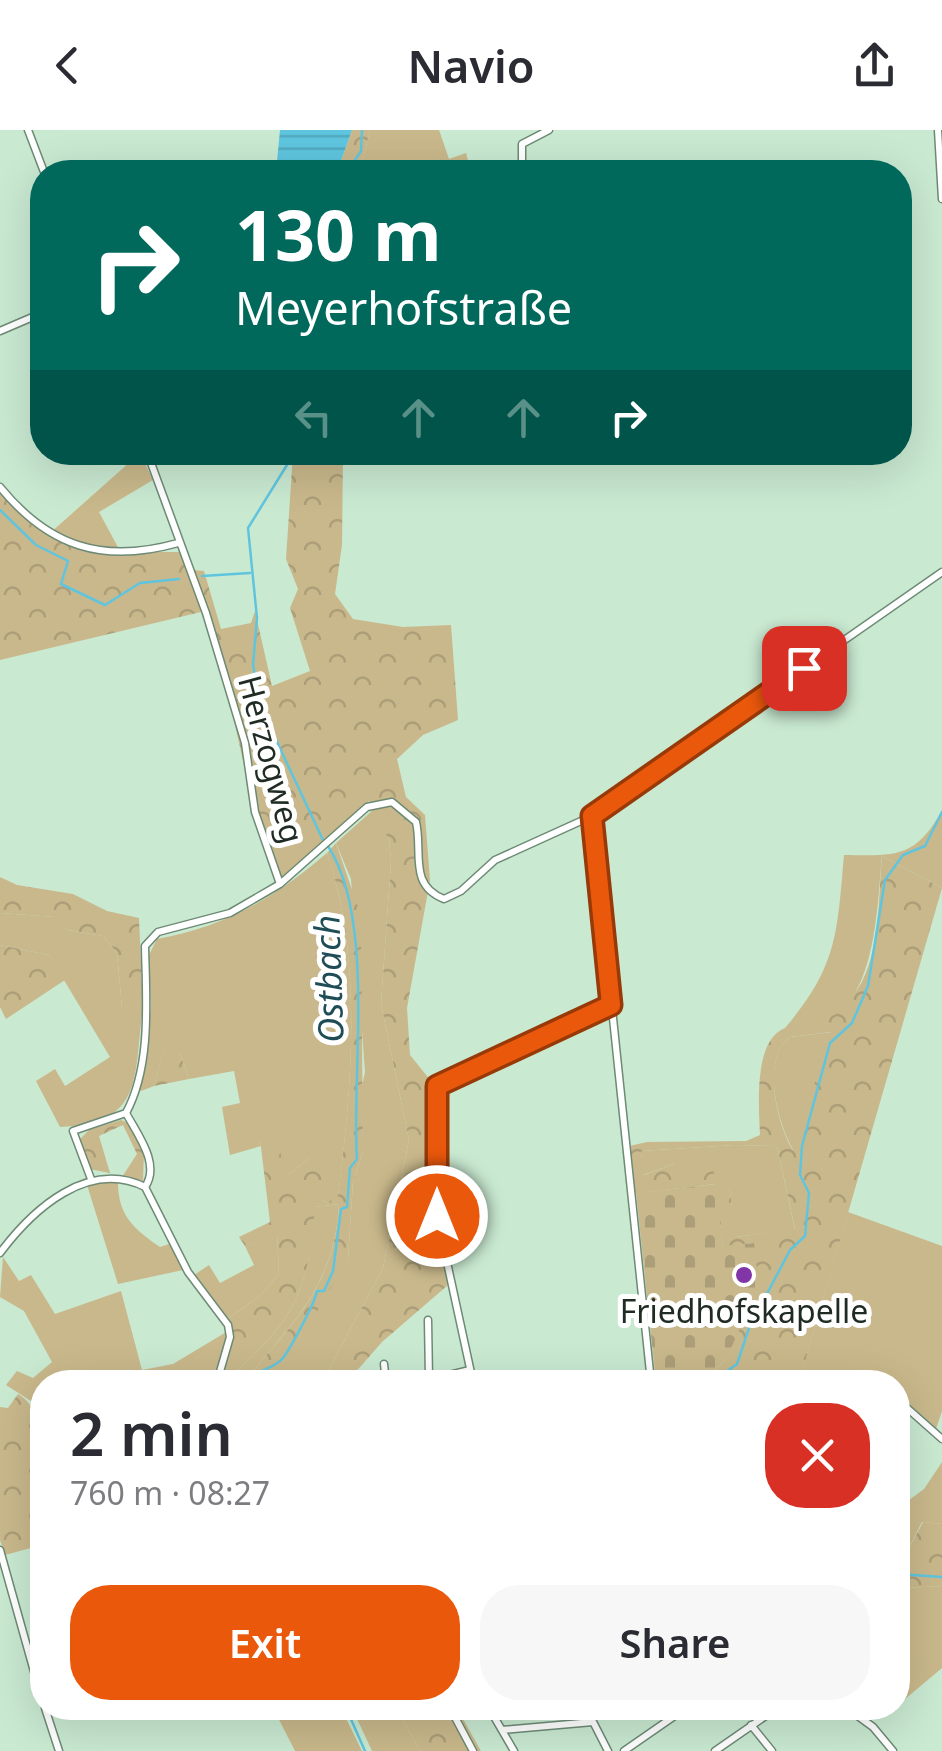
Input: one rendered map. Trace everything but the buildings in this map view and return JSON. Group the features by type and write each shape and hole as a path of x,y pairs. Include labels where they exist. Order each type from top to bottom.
{"street":[{"path":"28,130 39,160"},
{"path":"522,160 522,144 549,130"},
{"path":"938,130 942,199"},
{"path":"0,331 30,318"},
{"name":"Herzogweg","path":"126,1113 134,1094 143,1040 148,940 158,932 230,913 280,884 255,812 245,743 206,613 151,465"},
{"path":"0,487 22,514 77,548 149,551 178,543"},
{"path":"280,884 378,802 402,806 416,822 418,872 423,884 444,898 461,891 495,860 592,816 942,572"},
{"path":"592,816 650,1370"},
{"path":"470,1370 437,1216 437,1086 611,1005"},
{"path":"91,1179 73,1131 126,1113 148,1156 151,1178 145,1187"},
{"path":"0,1253 34,1214 91,1179 110,1176 145,1187 188,1272 228,1325 230,1337 220,1370"},
{"path":"428,1320 429,1370"},
{"path":"384,1364 385,1370"},
{"path":"910,1411 942,1439"},
{"path":"0,1550 30,1655"},
{"path":"49,1720 58,1751"},
{"path":"456,1720 473,1751"},
{"path":"497,1720 514,1751"},
{"path":"624,1751 669,1720"},
{"path":"715,1751 759,1720"},
{"path":"864,1720 893,1751"},
{"path":"502,1730 594,1722 608,1751"},
{"path":"751,1725 772,1751"}],"green space":[{"path":"352,130 370,130 363,160 341,160"},
{"path":"370,130 439,130 449,159 466,153 468,160 363,160"},
{"path":"127,465 146,465 153,480 99,512 120,551 82,551 49,534"},
{"path":"292,465 343,465 342,545 335,594 353,619 403,627 451,625 458,720 423,735 397,759 406,797 425,815 430,880 407,1008 410,1055 431,1081 434,1217 448,1285 382,1342 358,1370 328,1370 383,1268 409,1140 381,1004 391,861 389,840 369,801 283,877 273,877 223,677 201,612 0,660 0,492 41,530 82,548 181,552 192,570 204,571 221,629 251,623 255,611 272,686 310,671 290,608 298,589 286,559"},
{"path":"374,809 389,840 391,861 381,1004 409,1140 383,1268 328,1370 265,1370 348,1258 353,1182 363,1152 361,1091 365,1072 351,879 336,843"},
{"path":"942,810 942,888 882,856 871,949 855,994 842,1011 824,1023 785,1028 816,986 832,948 844,855 903,851 923,837"},
{"path":"336,843 361,916 363,1152 353,1182 348,1258 311,1322 267,1370 254,1370 308,1302 329,1259 339,1204 315,1207 308,1262 291,1309 239,1370 224,1370 234,1336 227,1319 259,1297 279,1274 277,1234 245,1246 239,1237 270,1222 260,1139 274,1135 288,1175 311,1157 322,1156 322,1199 327,1203 338,1196 350,1067 350,979 346,936 327,853"},
{"path":"327,853 346,936 351,1024 338,1197 327,1203 322,1199 311,1157 288,1175 260,1139 261,1146 230,1155 222,1107 240,1103 234,1071 189,1079 179,1051 164,1049 154,1086 141,1091 138,1088 151,1007 149,955 157,939 205,927 248,908 288,884"},
{"path":"882,856 942,888 802,1370 715,1370 726,1359 753,1243 723,1247 715,1184 631,1194 625,1147 647,1142 746,1141 760,1135 760,1076 767,1046 785,1028 828,1018 852,997 868,966","holes":["831,1032 793,1150 777,1109 776,1060 790,1037","777,1146 795,1229 736,1237 730,1192 715,1179 712,1164 674,1164 644,1175 641,1151"]},
{"path":"0,877 17,885 73,894 107,911 139,918 143,1008 122,1008 117,953 103,936 68,930 55,917 0,913"},
{"path":"0,913 56,917 68,930 103,936 117,953 122,1008 143,1008 130,1092 108,1117 60,1127 36,1081 55,1069 65,1086 110,1057 49,955 0,945"},
{"path":"0,945 49,955 65,980 6,1019 0,1007"},
{"path":"833,1032 794,1151 778,1109 776,1060 790,1037"},
{"path":"172,1046 179,1051 189,1079 154,1086 164,1048"},
{"path":"121,1120 129,1123 144,1153 143,1181 122,1177 137,1154 123,1125 99,1136 110,1173 89,1169 79,1140 89,1130"},
{"path":"777,1146 795,1230 735,1237 730,1192 715,1180 674,1164 643,1175 641,1151"},
{"path":"118,1182 121,1204 129,1220 160,1247 169,1244 183,1270 118,1284 87,1185"},
{"path":"716,1184 723,1246 754,1243 759,1287 726,1359 715,1370 655,1370 636,1193"},
{"path":"339,1204 336,1233 320,1281 254,1370 239,1370 281,1324 298,1294 308,1262 314,1207"},
{"path":"848,1212 942,1246 942,1411 936,1429 910,1406 910,1370 802,1370"},
{"path":"277,1233 279,1274 259,1297 227,1319 194,1275 209,1265 220,1283 254,1265 245,1246"},
{"path":"3,1257 19,1281 31,1275 55,1314 121,1291 142,1370 42,1370 52,1362 24,1311 0,1297"},
{"path":"228,1331 217,1370 142,1370 173,1364"},
{"path":"17,1371 30,1377 30,1400 6,1385"},
{"path":"18,1394 30,1405 30,1548 5,1555 0,1540 0,1407 8,1408"},
{"path":"942,1462 942,1524 922,1522 910,1546 910,1499 924,1489"},
{"path":"923,1522 942,1524 942,1586 910,1588 910,1546"},
{"path":"942,1586 942,1668 910,1695 910,1588"},
{"path":"279,1720 347,1720 362,1751 295,1751"},
{"path":"358,1720 403,1720 420,1751 372,1751"},
{"path":"403,1720 464,1720 481,1751 420,1751"}],"water":[{"path":"280,130 352,130 341,160 277,160"}],"waterway":[{"name":"Ostbach","path":"355,160 361,151 362,130"},
{"name":"Ostbach","path":"287,465 248,528 257,618 253,665 261,708 323,840"},
{"path":"0,510 36,545 68,561 61,584 105,605 140,583 179,579"},
{"path":"202,576 250,573"},
{"path":"729,1370 737,1364 749,1328 790,1250 805,1236 809,1193 800,1175 802,1146 830,1043 852,1023 868,986 885,880 903,855 925,846 942,812"},
{"name":"Ostbach","path":"265,1370 283,1358 317,1291 324,1291 333,1271 341,1209 347,1207 350,1168 357,1159 357,956 343,877 328,846"},
{"path":"910,1575 942,1577"},
{"name":"Ostbach","path":"351,1720 365,1751"}],"place":[{"name":"Friedhofskapelle","path":"744,1275"}],"route":[{"path":"437,1216 437,1086 611,1005 592,816 804,668"}]}
